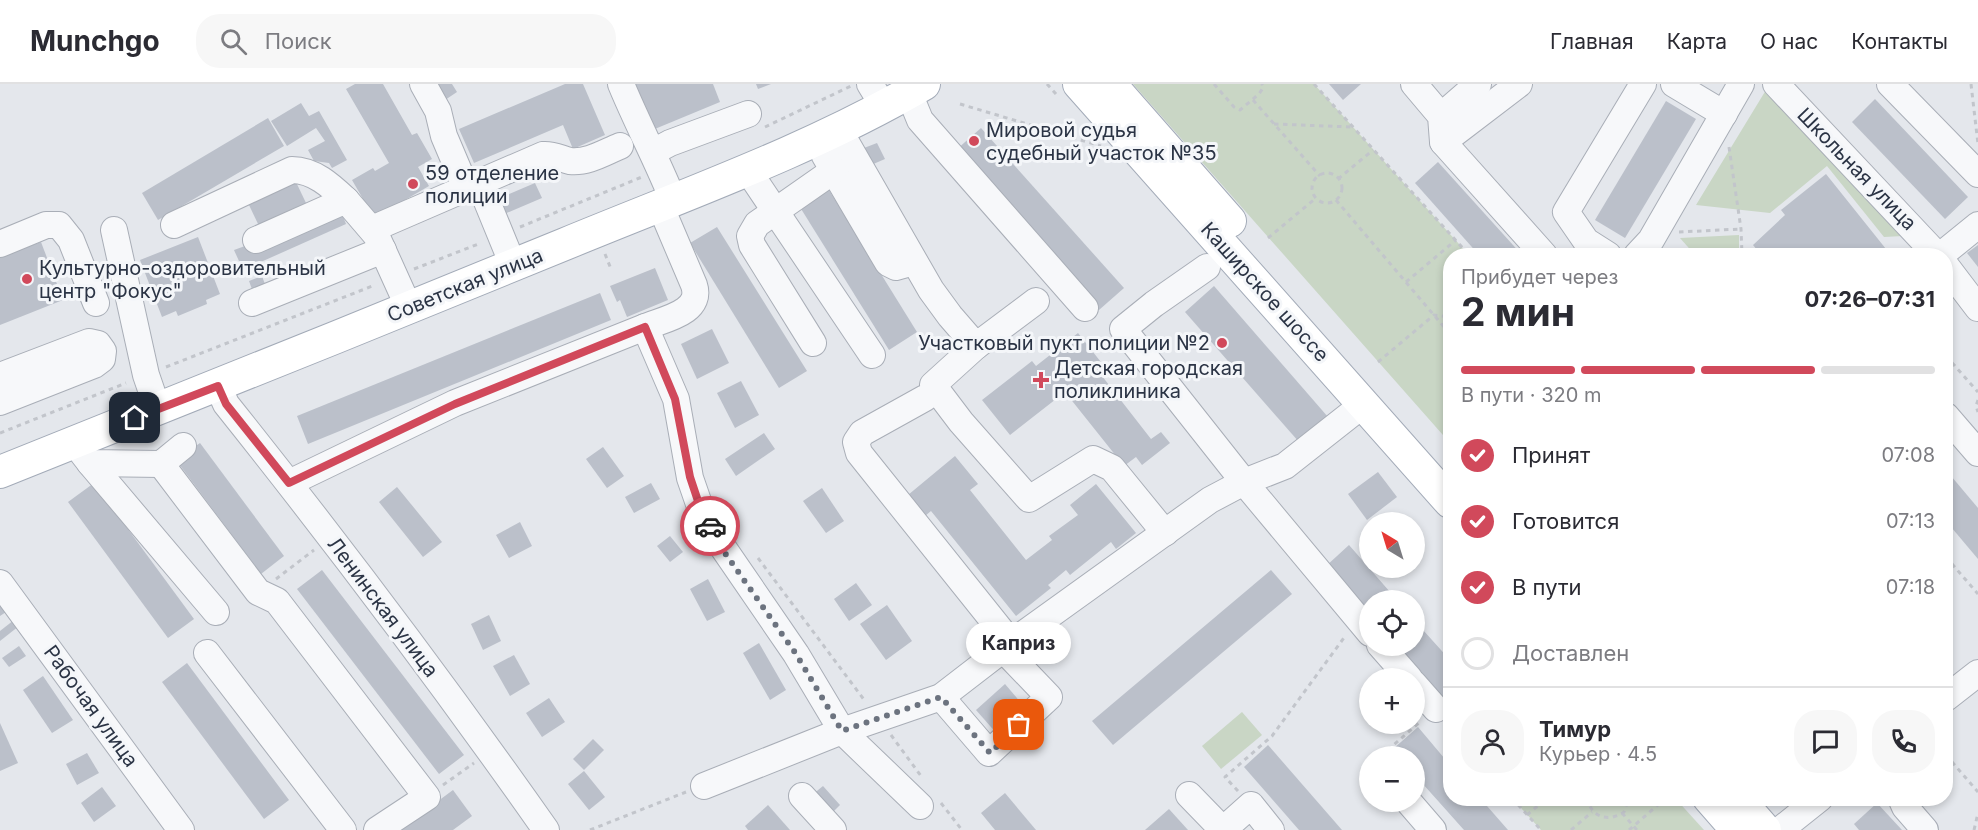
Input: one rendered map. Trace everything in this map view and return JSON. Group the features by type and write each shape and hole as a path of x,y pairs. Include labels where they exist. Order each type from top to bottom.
{"main road":[{"name":"Каширское шоссе","path":"1079,84 1443,494"},
{"name":"Каширское шоссе","path":"1110,84 1443,463"},
{"name":"Советская улица","path":"0,472 82,453 158,410 828,135 897,92"},
{"path":"1716,806 1737,830"},
{"path":"1744,806 1765,830"}],"street":[{"path":"423,84 438,111 444,136 513,265"},
{"path":"289,483 455,404 688,309 696,295 653,152 621,84"},
{"path":"1414,84 1441,116 1443,142 1538,248"},
{"path":"1441,116 1478,84"},
{"path":"1443,142 1519,84"},
{"path":"1597,248 1586,241 1566,212 1643,84"},
{"path":"1674,84 1724,114"},
{"path":"1652,246 1741,84"},
{"name":"Школьная улица","path":"1776,84 1932,248"},
{"path":"1890,84 1978,174"},
{"path":"897,92 1085,308"},
{"path":"653,152 670,143 755,121"},
{"path":"828,135 833,171 890,265 899,266 914,262"},
{"path":"828,135 943,307 976,346"},
{"path":"252,303 378,239 472,185 543,155 581,161 620,146"},
{"path":"747,169 872,355"},
{"path":"174,225 292,170 298,170 318,178 334,189 378,239 409,308"},
{"path":"813,343 750,241 753,228 833,171"},
{"path":"256,240 346,200"},
{"path":"0,244 46,225 59,225 71,240 96,303"},
{"path":"1948,248 1978,225"},
{"path":"114,230 146,375 158,410"},
{"path":"1207,267 1123,329 1244,482 1359,620"},
{"path":"1953,275 1978,308"},
{"path":"1036,301 976,346 933,385 961,422 1029,499 1093,459 1112,468 1165,533"},
{"path":"645,327 675,399 690,477 709,526 800,660 842,731 929,797"},
{"path":"0,376 86,343 98,344 103,351 102,359 94,364 0,402"},
{"name":"Ленинская улица","path":"218,386 226,404 331,537 491,751 546,830"},
{"path":"925,398 862,433 856,442 858,453 1049,698 990,753 941,697"},
{"path":"704,786 842,731 941,697 1007,646 1210,500 1244,482 1285,466 1365,404"},
{"path":"1953,424 1978,453"},
{"path":"161,464 183,446"},
{"path":"82,453 161,464 258,592 277,601 427,797 377,830"},
{"path":"82,453 216,612"},
{"name":"Рабочая улица","path":"0,583 181,830"},
{"path":"207,653 343,830"},
{"path":"1390,656 1400,668"},
{"path":"1953,693 1978,673"},
{"path":"1425,696 1436,709"},
{"path":"1189,795 1223,830 1251,805 1271,830"},
{"path":"802,796 832,830"},
{"path":"1780,830 1810,806"},
{"path":"1904,806 1925,830"},
{"path":"1417,812 1433,830"}],"path":[{"path":"755,121 855,84"},
{"path":"1214,84 1238,110 1263,90 1262,84"},
{"path":"1314,84 1463,248"},
{"path":"1971,84 1978,144"},
{"path":"1253,100 1320,176"},
{"path":"960,104 1106,147"},
{"path":"1724,114 1742,248"},
{"path":"1274,124 1352,127"},
{"path":"1338,179 1373,150"},
{"path":"1330,174 1338,179 1341,188 1336,200 1326,203 1316,198 1312,186 1320,176 1330,174"},
{"path":"1268,238 1316,198"},
{"path":"1336,200 1443,326"},
{"path":"1652,246 1741,229"},
{"path":"1446,248 1456,240"},
{"path":"1406,282 1443,251"},
{"path":"605,254 611,269"},
{"path":"1378,362 1434,315 1443,316"},
{"path":"1953,364 1978,392"},
{"path":"1978,400 1976,406 1978,412"},
{"path":"258,592 331,537"},
{"path":"758,558 878,719 929,797 962,830"},
{"path":"1953,565 1978,594"},
{"path":"1251,805 1225,777 1272,736 1359,632"},
{"path":"1393,746 1436,709"},
{"path":"427,797 491,751"},
{"path":"1953,763 1978,792"},
{"path":"590,830 704,786"},
{"path":"1519,806 1541,830"},
{"path":"1527,815 1538,806"},
{"path":"1590,806 1592,812 1605,818 1612,818 1622,813 1627,806"},
{"path":"1629,830 1657,806"},
{"path":"1571,830 1592,812"},
{"path":"1622,813 1637,830"},
{"path":"1974,830 1978,813"}],"green space":[{"path":"1133,84 1314,84 1463,248 1443,248 1443,435"},
{"path":"1766,90 1903,236 1884,237 1827,166 1770,213 1696,205"},
{"path":"1739,235 1739,248 1689,248 1680,238"},
{"path":"1242,712 1262,735 1221,769 1202,746"},
{"path":"1519,806 1682,806 1704,830 1541,830"}],"building":[{"path":"355,84 383,84 412,135 417,133 432,159 418,167 429,186 374,218 352,180 373,168 375,171 389,163 346,89"},
{"path":"434,84 452,84 457,92 445,100"},
{"path":"565,84 583,84 605,135 573,149 563,125 474,163 459,129"},
{"path":"631,84 713,84 720,102 650,131"},
{"path":"756,84 771,84 758,89"},
{"path":"1329,84 1361,84 1343,100"},
{"path":"1875,99 1968,197 1945,219 1852,122"},
{"path":"1666,101 1696,119 1625,238 1595,220"},
{"path":"301,103 309,116 319,111 347,160 332,168 329,163 314,161 308,150 325,141 316,128 287,146 271,121"},
{"path":"268,118 284,146 158,220 142,193"},
{"path":"981,128 1124,288 1099,310 956,150"},
{"path":"877,143 885,159 871,165 864,148"},
{"path":"1438,162 1516,248 1473,248 1415,183"},
{"path":"1826,174 1885,248 1755,248 1753,245 1785,215 1781,210"},
{"path":"296,182 306,203 259,226 249,205"},
{"path":"535,183 542,198 502,215 495,200"},
{"path":"827,187 917,332 889,350 798,204"},
{"path":"341,211 346,224 243,270 234,250"},
{"path":"717,227 807,371 779,388 690,243"},
{"path":"198,237 220,294 206,300 207,304 178,316 176,311 162,317 140,260"},
{"name":"Культурно-оздоровительный центр \"Фокус\"","path":"41,242 63,300 0,325 0,257"},
{"path":"1978,245 1978,267 1967,253"},
{"path":"655,268 668,300 627,317 620,300 617,302 610,286"},
{"path":"262,276 266,287 253,292 249,281"},
{"path":"1214,286 1328,417 1299,442 1185,312"},
{"path":"600,293 611,320 308,444 297,416"},
{"path":"712,329 729,363 697,379 681,344"},
{"path":"1078,333 1108,371 1102,376 1151,439 1161,432 1170,443 1142,465 1136,457 1124,466 1065,392 1010,435 982,400 1032,361 1036,366"},
{"path":"741,381 759,415 735,428 717,393"},
{"path":"764,433 775,449 736,476 725,459"},
{"path":"200,443 284,556 261,574 176,460"},
{"path":"603,447 624,476 607,488 586,459"},
{"path":"955,456 978,484 970,490 1026,560 1052,540 1049,536 1078,515 1070,505 1096,484 1136,533 1116,549 1111,542 1070,575 1066,570 1048,585 1051,588 1016,616 931,511 925,516 908,495"},
{"path":"1378,472 1397,497 1377,512 1361,512 1348,494"},
{"path":"1953,478 1978,508 1978,559 1953,529"},
{"path":"94,483 194,619 168,638 68,502"},
{"path":"651,483 660,499 634,513 625,497"},
{"path":"397,487 442,542 423,557 379,502"},
{"path":"822,488 844,521 826,533 803,501"},
{"path":"520,522 532,546 509,558 496,535"},
{"path":"670,536 683,552 670,562 657,546"},
{"path":"1349,545 1359,556 1359,578 1378,578 1388,590 1359,590 1359,605 1325,567"},
{"path":"322,570 464,755 439,774 297,589"},
{"path":"1271,570 1292,594 1113,745 1092,721"},
{"path":"708,579 725,612 707,621 690,589"},
{"path":"856,583 872,605 849,621 834,599"},
{"path":"0,604 6,612 0,616"},
{"path":"887,605 912,641 886,660 860,624"},
{"path":"489,615 501,641 483,650 471,624"},
{"path":"14,620 19,626 0,641 0,631"},
{"path":"1425,632 1443,652 1443,702 1425,681 1425,668 1414,668 1404,656 1425,656"},
{"path":"759,643 786,690 770,700 743,653"},
{"path":"19,646 26,656 9,667 2,658"},
{"path":"514,655 530,684 510,696 493,666"},
{"path":"187,663 289,800 264,819 162,682"},
{"path":"43,676 73,720 52,733 23,690"},
{"path":"1005,684 1027,710 998,735 976,710"},
{"path":"549,698 565,722 542,737 526,713"},
{"path":"0,723 18,763 0,771"},
{"path":"1410,734 1424,734 1443,757 1443,806 1487,806 1508,830 1464,830 1425,786 1425,746 1396,746"},
{"path":"593,739 604,750 584,770 573,759"},
{"path":"1268,745 1342,830 1299,830 1244,767"},
{"path":"87,753 99,773 77,785 66,764"},
{"path":"584,771 605,797 589,810 568,784"},
{"path":"823,786 840,805 830,815 812,795"},
{"path":"102,787 116,806 94,822 81,803"},
{"path":"453,790 472,816 453,830 399,830"},
{"path":"1005,793 1036,830 995,830 981,813"},
{"path":"768,805 790,830 748,830 745,826"},
{"path":"1874,806 1880,806 1902,830 1859,830 1854,824"},
{"path":"1169,809 1188,830 1145,830"}],"way so far":[{"path":"710,526 720,546 786,640 842,731 941,697 990,753 1019,725"}],"place":[{"name":"Мировой судья судебный участок №35","path":"974,141"},
{"name":"59 отделение полиции","path":"413,184"},
{"name":"Культурно-оздоровительный центр \"Фокус\"","path":"27,279"},
{"name":"Участковый пукт полиции №2","path":"1222,343"},
{"name":"Детская городская поликлиника","path":"1041,380"},
{"name":"Каприз","path":"1019,725"}],"route":[{"path":"135,418 218,386 226,404 289,483 455,404 645,327 672,388 690,477 699,504 710,526"}]}
